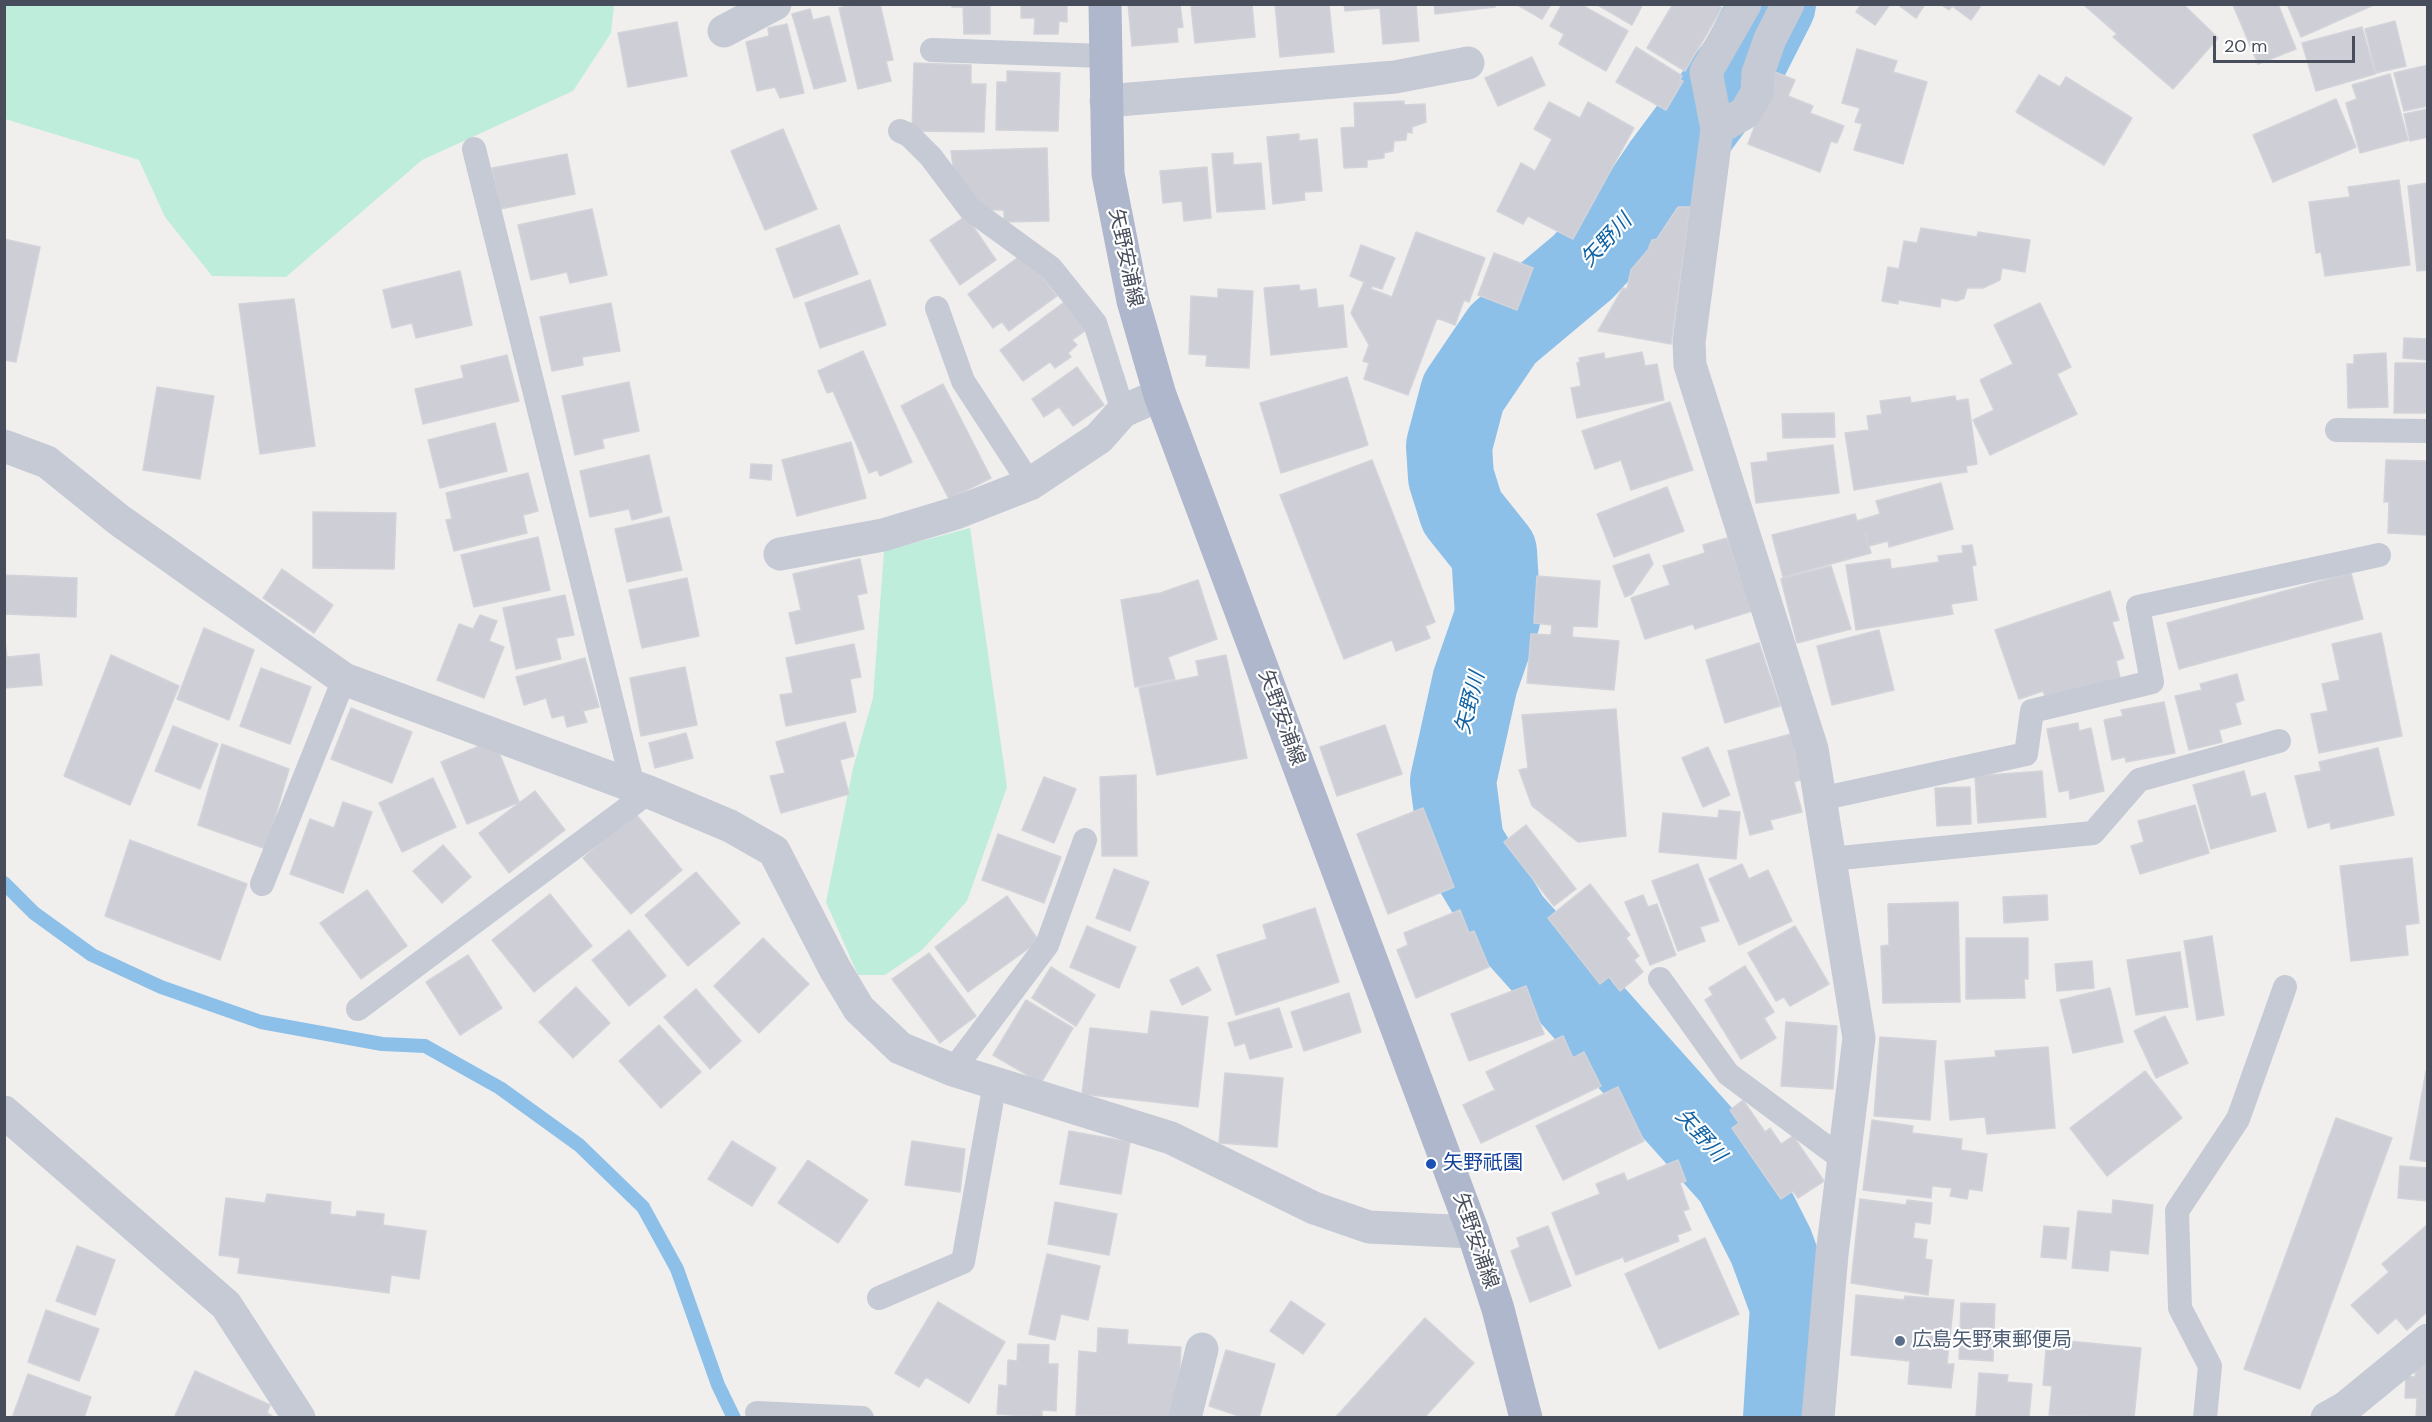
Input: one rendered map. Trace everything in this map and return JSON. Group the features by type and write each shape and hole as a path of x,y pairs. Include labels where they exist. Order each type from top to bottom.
{"main road":[{"name":"矢野安浦線","path":"1105,4 1104,56 1108,174 1133,301 1160,395 1473,1232 1498,1309 1526,1418"}],"street":[{"path":"724,31 775,4"},
{"path":"1717,129 1744,113 1757,93 1758,73 1770,39 1788,4"},
{"path":"1744,5 1706,72 1717,129 1689,342 1690,364 1812,749 1859,1038 1832,1254 1818,1418"},
{"path":"1106,101 1395,77 1468,63"},
{"path":"780,554 883,535 956,513 1030,484 1099,438 1123,411 1160,395"},
{"path":"4,446 47,462 119,520 344,679 641,789 730,826 774,851 835,969 859,1009 900,1048 953,1070 1171,1138 1314,1208 1369,1227 1473,1232"},
{"path":"4,1112 226,1305 299,1418"},
{"path":"2330,1417 2345,1408 2427,1340"},
{"path":"1185,1418 1202,1349"}],"lane":[{"path":"932,50 1104,56"},
{"path":"900,131 909,135 931,157 970,209 1051,268 1095,323 1123,411"},
{"path":"358,1009 641,789 474,148"},
{"path":"936,308 963,381 1030,484"},
{"path":"2337,430 2427,431"},
{"path":"1820,798 2026,754 2032,711 2152,682 2138,607 2379,555"},
{"path":"262,884 344,679"},
{"path":"1830,859 2093,833 2139,780 2279,741"},
{"path":"953,1070 1047,945 1085,840"},
{"path":"1660,979 1728,1074 1844,1160"},
{"path":"2205,1418 2210,1366 2180,1308 2177,1211 2238,1119 2285,987"},
{"path":"879,1298 963,1262 995,1083"},
{"path":"757,1413 862,1418"}],"green space":[{"path":"4,5 614,5 611,33 573,91 422,160 286,277 212,276 165,217 139,160 5,119"},
{"path":"970,528 1007,787 967,901 922,950 885,975 858,975 826,902 853,768 873,698 884,551"}],"building":[{"path":"855,4 880,4 893,60 886,61 891,81 858,89 839,8"},
{"path":"952,4 990,4 990,34 964,34 963,7 952,7"},
{"path":"1021,4 1067,4 1067,22 1059,21 1058,34 1034,34 1035,18 1021,18"},
{"path":"1128,4 1180,4 1183,27 1177,28 1178,42 1132,46"},
{"path":"1208,4 1252,4 1255,37 1195,43 1191,7"},
{"path":"1275,4 1329,4 1334,52 1280,57"},
{"path":"1344,4 1416,4 1419,41 1383,44 1380,8 1345,11"},
{"path":"1434,4 1495,4 1495,7 1435,14"},
{"path":"1516,4 1551,4 1542,19"},
{"path":"1562,4 1580,4 1628,31 1606,71 1559,44 1564,34 1550,26"},
{"path":"1596,4 1643,4 1632,25"},
{"path":"1673,4 1716,4 1722,8 1685,71 1647,48"},
{"path":"1861,4 1890,4 1875,25 1856,12"},
{"path":"1897,4 1925,4 1916,18"},
{"path":"1940,4 1982,4 1971,20 1952,6 1949,10"},
{"path":"2086,4 2183,4 2218,38 2173,89 2113,37 2117,34 2085,6"},
{"path":"2278,4 2296,49 2258,64 2233,5"},
{"path":"2287,4 2376,4 2301,37"},
{"path":"810,9 813,20 829,16 846,81 814,89 792,14"},
{"path":"2395,21 2406,66 2376,73 2365,29"},
{"path":"677,22 687,76 628,87 618,33"},
{"path":"787,24 804,93 780,98 775,87 757,91 746,42 769,36 768,28"},
{"path":"2362,27 2375,74 2316,91 2302,43"},
{"path":"1636,47 1682,76 1680,80 1683,81 1666,110 1616,82"},
{"path":"1857,49 1897,61 1893,72 1927,82 1903,164 1854,150 1862,124 1855,122 1860,108 1842,103"},
{"path":"1532,57 1545,85 1498,106 1485,78"},
{"path":"914,63 971,65 971,84 986,84 984,132 912,131"},
{"path":"2428,65 2428,106 2404,111 2394,73"},
{"path":"1007,71 1060,73 1058,131 996,130 997,82 1007,82"},
{"path":"1775,72 1795,80 1788,96 1813,106 1810,113 1844,126 1837,143 1831,141 1820,172 1748,144"},
{"path":"2390,74 2408,140 2360,153 2346,103 2357,99 2352,85"},
{"path":"2039,75 2060,87 2066,77 2132,118 2104,165 2016,112"},
{"path":"2336,99 2356,147 2273,182 2253,135"},
{"path":"1404,101 1404,105 1425,104 1426,122 1412,127 1412,133 1407,132 1406,140 1394,141 1393,151 1384,153 1384,158 1367,160 1367,167 1344,168 1341,128 1355,127 1354,103"},
{"path":"1549,102 1580,118 1588,102 1634,128 1573,239 1528,216 1523,224 1497,211 1521,163 1535,171 1552,139 1534,129"},
{"path":"2428,109 2428,137 2410,141 2404,114"},
{"path":"783,129 817,209 765,230 731,151"},
{"path":"1299,134 1299,141 1317,139 1322,191 1304,192 1305,200 1273,204 1267,137"},
{"path":"1047,148 1049,221 1004,222 1004,210 977,210 955,181 951,151"},
{"path":"1233,153 1233,165 1261,163 1265,209 1217,212 1212,154"},
{"path":"567,154 575,194 500,209 492,168"},
{"path":"1207,167 1211,218 1184,221 1182,201 1163,203 1160,171"},
{"path":"2399,180 2410,265 2325,276 2321,252 2316,253 2309,202 2350,197 2348,187"},
{"path":"2428,183 2428,270 2417,271 2408,186"},
{"path":"1678,207 1690,207 1671,344 1598,331 1623,288 1627,289 1631,270 1648,250 1652,240 1657,239"},
{"path":"592,209 607,275 570,283 567,272 531,280 518,225"},
{"path":"966,216 996,260 960,285 930,240"},
{"path":"839,225 858,274 794,298 776,249"},
{"path":"1921,228 1977,237 1978,232 2030,240 2025,272 2002,268 2000,280 1983,288 1967,288 1964,298 1957,301 1941,298 1940,307 1898,300 1898,304 1882,301 1888,267 1899,269 1904,241 1917,243"},
{"path":"1416,232 1485,258 1469,302 1464,300 1455,325 1437,318 1408,395 1364,379 1369,363 1363,361 1369,345 1351,313 1364,282 1350,276 1361,245 1395,258 1382,289 1372,286 1371,289 1392,297"},
{"path":"4,239 40,247 16,362 4,360"},
{"path":"1024,253 1057,296 1009,331 1002,322 993,328 968,294"},
{"path":"1494,253 1533,268 1517,310 1478,295"},
{"path":"460,271 472,325 416,338 412,323 392,328 383,290"},
{"path":"870,280 886,325 820,348 805,303"},
{"path":"1299,285 1300,291 1316,289 1318,308 1343,305 1347,347 1271,355 1264,288"},
{"path":"1218,289 1253,291 1249,368 1206,366 1207,355 1189,354 1191,296 1218,298"},
{"path":"294,299 315,446 260,454 239,304"},
{"path":"1067,300 1088,329 1072,340 1077,345 1068,353 1071,357 1055,368 1050,362 1023,381 1000,350"},
{"path":"611,303 620,351 582,357 583,365 552,371 540,317"},
{"path":"2040,303 2071,367 2057,374 2077,414 1990,455 1973,420 1994,410 1980,380 2013,364 1994,325"},
{"path":"2404,338 2428,339 2428,360 2403,358"},
{"path":"863,351 912,462 880,476 877,470 869,473 833,391 827,393 818,371"},
{"path":"1642,352 1645,366 1657,364 1664,400 1577,418 1571,388 1581,386 1577,363 1580,362 1579,358 1604,353 1605,359"},
{"path":"2386,353 2388,407 2348,408 2347,364 2354,364 2354,355"},
{"path":"507,355 519,401 423,424 415,389 464,378 461,366"},
{"path":"2395,363 2428,363 2428,413 2394,413"},
{"path":"1077,367 1104,405 1073,426 1059,407 1044,417 1032,399"},
{"path":"1347,377 1368,445 1281,473 1260,403"},
{"path":"629,382 639,431 602,439 604,448 575,455 562,396"},
{"path":"943,384 991,478 949,499 901,406"},
{"path":"157,387 214,396 200,479 143,470"},
{"path":"1955,396 1956,401 1968,399 1977,464 1966,466 1967,472 1854,490 1845,433 1869,430 1867,416 1882,414 1880,401 1910,397 1911,403"},
{"path":"1670,402 1693,470 1631,490 1621,460 1595,469 1582,431"},
{"path":"1834,413 1835,437 1783,438 1782,414"},
{"path":"495,423 507,471 440,488 428,440"},
{"path":"851,442 866,498 797,516 782,460"},
{"path":"1833,445 1839,493 1756,503 1751,463 1768,461 1767,453"},
{"path":"649,455 662,512 632,520 629,509 590,517 580,471"},
{"path":"1372,460 1435,622 1425,626 1430,638 1396,651 1392,640 1344,659 1280,495"},
{"path":"2386,460 2428,461 2428,535 2388,533 2389,502 2384,502"},
{"path":"751,464 772,465 771,480 750,478"},
{"path":"528,473 538,511 523,515 527,533 454,551 446,520 452,519 446,493"},
{"path":"1941,483 1953,529 1889,547 1888,541 1869,546 1871,553 1783,577 1772,535 1855,514 1857,521 1880,514 1876,501"},
{"path":"1667,487 1684,531 1614,557 1597,514"},
{"path":"313,512 396,513 394,569 313,568"},
{"path":"669,517 682,570 627,582 615,529"},
{"path":"538,537 550,590 474,607 461,555"},
{"path":"1727,538 1752,611 1695,629 1693,624 1645,639 1631,598 1670,585 1663,566 1705,553 1703,545"},
{"path":"1972,545 1976,565 1972,566 1977,600 1951,604 1953,614 1856,630 1846,565 1890,559 1891,569 1939,562 1938,556 1963,553 1962,546"},
{"path":"1649,554 1653,564 1632,594 1625,597 1613,566"},
{"path":"860,559 867,593 857,595 864,629 796,644 789,613 801,610 793,574"},
{"path":"1831,566 1851,629 1797,643 1781,579"},
{"path":"282,569 333,605 314,633 263,598"},
{"path":"2351,573 2363,619 2179,669 2167,623"},
{"path":"4,575 77,578 76,617 4,614"},
{"path":"1537,576 1600,581 1597,627 1573,626 1572,637 1619,641 1614,690 1527,683 1531,634 1551,635 1552,625 1534,623"},
{"path":"687,578 699,636 642,648 629,590"},
{"path":"1198,580 1217,639 1168,657 1175,679 1135,687 1121,600 1160,593"},
{"path":"2110,591 2119,620 2112,622 2124,658 2116,661 2120,677 2047,701 2043,691 2019,699 1995,630"},
{"path":"565,595 574,635 556,638 561,659 516,669 503,608"},
{"path":"480,615 497,621 489,641 504,647 484,698 437,680 459,624 473,629"},
{"path":"204,628 254,650 229,720 177,699"},
{"path":"1879,630 1894,690 1832,705 1817,646"},
{"path":"4,632 7,657 39,654 42,685 4,688"},
{"path":"2381,633 2402,736 2319,753 2311,714 2328,711 2322,684 2340,680 2332,644"},
{"path":"1759,643 1780,706 1725,723 1706,660"},
{"path":"854,644 861,677 850,679 856,712 786,726 780,695 793,693 786,658"},
{"path":"111,655 179,686 130,805 64,776"},
{"path":"1226,655 1247,758 1157,775 1139,688 1199,676 1196,661"},
{"path":"585,658 599,707 583,711 587,722 567,727 564,715 552,718 546,698 524,705 516,677"},
{"path":"685,667 697,725 641,736 630,678"},
{"path":"261,668 311,687 290,744 240,726"},
{"path":"2237,674 2244,700 2235,703 2241,724 2219,730 2222,742 2189,750 2175,696 2202,690 2200,684"},
{"path":"2164,702 2175,753 2126,762 2125,757 2112,760 2104,720 2123,716 2121,710"},
{"path":"351,708 412,732 392,783 331,759"},
{"path":"1616,709 1626,836 1578,842 1532,806 1519,770 1528,768 1522,715"},
{"path":"845,722 854,756 840,760 849,794 781,813 770,776 785,773 776,742"},
{"path":"2078,723 2079,731 2091,728 2104,791 2070,799 2069,790 2059,792 2047,729"},
{"path":"1385,725 1402,774 1337,796 1320,747"},
{"path":"173,726 218,744 200,789 155,771"},
{"path":"686,733 693,758 655,768 649,743"},
{"path":"1791,734 1803,779 1794,782 1802,812 1770,820 1773,829 1750,835 1728,751"},
{"path":"494,740 519,802 467,824 441,762"},
{"path":"222,744 289,769 266,849 198,825"},
{"path":"1708,747 1730,795 1703,807 1682,758"},
{"path":"2378,748 2394,815 2331,829 2330,822 2308,828 2295,776 2321,771 2319,762"},
{"path":"2042,771 2046,817 1978,823 1975,776"},
{"path":"2244,771 2251,797 2265,793 2276,831 2211,849 2193,785"},
{"path":"1136,775 1137,856 1102,856 1100,777"},
{"path":"1044,777 1076,789 1054,843 1022,830"},
{"path":"433,778 456,827 402,852 379,803"},
{"path":"1970,787 1971,824 1937,826 1935,788"},
{"path":"535,791 565,830 509,873 479,833"},
{"path":"343,802 372,812 343,893 290,874 310,819 334,828"},
{"path":"2195,805 2209,853 2140,874 2131,846 2144,842 2138,821"},
{"path":"1423,808 1454,887 1388,914 1357,834"},
{"path":"1719,810 1740,812 1736,859 1659,852 1663,813 1718,818"},
{"path":"635,813 682,870 631,914 583,858"},
{"path":"1526,825 1576,889 1554,906 1504,842"},
{"path":"998,834 1061,857 1044,903 982,880"},
{"path":"130,840 247,884 220,960 105,916"},
{"path":"443,845 471,877 442,903 413,871"},
{"path":"2412,858 2419,923 2405,925 2408,955 2351,961 2340,866"},
{"path":"1698,864 1719,921 1700,927 1705,941 1678,951 1652,881"},
{"path":"1742,864 1749,879 1768,870 1792,921 1739,945 1709,879"},
{"path":"1114,869 1149,882 1130,931 1096,918"},
{"path":"696,872 740,923 688,966 645,915"},
{"path":"1590,884 1630,935 1626,938 1639,956 1634,960 1643,972 1620,991 1609,977 1600,984 1548,918"},
{"path":"367,890 407,946 361,979 320,923"},
{"path":"550,894 592,946 534,992 492,940"},
{"path":"1643,895 1648,907 1657,904 1676,955 1650,965 1625,902"},
{"path":"2047,895 2048,920 2004,923 2003,897"},
{"path":"1007,896 1039,941 968,992 935,947"},
{"path":"1958,902 1960,1002 1883,1003 1881,946 1889,945 1888,904"},
{"path":"1315,908 1339,982 1236,1015 1217,955 1267,939 1263,925"},
{"path":"1460,910 1469,933 1474,931 1489,967 1416,998 1397,950 1408,945 1404,933"},
{"path":"1087,926 1136,947 1119,988 1070,967"},
{"path":"1795,926 1829,984 1790,1006 1784,997 1776,1001 1748,953"},
{"path":"629,930 666,976 629,1006 592,960"},
{"path":"2212,936 2224,1015 2197,1020 2184,941"},
{"path":"763,938 809,984 759,1033 714,986"},
{"path":"1966,938 2028,938 2028,979 2024,979 2025,998 1966,999"},
{"path":"2180,952 2188,1007 2136,1015 2127,960"},
{"path":"929,953 976,1016 940,1043 892,979"},
{"path":"468,955 502,1008 460,1035 426,982"},
{"path":"2092,961 2094,988 2057,991 2055,964"},
{"path":"1745,966 1774,1012 1764,1018 1776,1038 1741,1059 1705,1000 1713,995 1709,988"},
{"path":"1051,967 1095,995 1076,1026 1032,998"},
{"path":"1198,967 1211,990 1182,1005 1170,980"},
{"path":"1526,986 1544,1034 1469,1061 1451,1014"},
{"path":"576,987 610,1023 573,1058 539,1022"},
{"path":"2110,988 2123,1042 2073,1053 2060,1000"},
{"path":"696,989 741,1041 710,1069 664,1017"},
{"path":"1349,993 1361,1032 1304,1051 1291,1012"},
{"path":"1026,1000 1073,1028 1041,1083 993,1055"},
{"path":"1279,1008 1292,1047 1250,1059 1245,1043 1235,1046 1228,1023"},
{"path":"1151,1011 1208,1017 1198,1107 1082,1094 1090,1028 1148,1034"},
{"path":"2165,1016 2188,1063 2156,1078 2134,1031"},
{"path":"1786,1022 1837,1026 1833,1089 1781,1086"},
{"path":"659,1025 701,1072 661,1108 619,1061"},
{"path":"1563,1036 1573,1058 1584,1052 1601,1086 1481,1143 1463,1105 1495,1090 1486,1072"},
{"path":"1880,1037 1936,1041 1930,1120 1874,1116"},
{"path":"2048,1047 2055,1128 1987,1134 1985,1117 1950,1120 1945,1061 1996,1057 1995,1051"},
{"path":"2145,1071 2182,1118 2107,1176 2070,1128"},
{"path":"2426,1071 2428,1072 2428,1162 2410,1159"},
{"path":"1225,1073 1283,1078 1277,1147 1219,1143"},
{"path":"1618,1087 1644,1141 1563,1180 1536,1126"},
{"path":"1743,1100 1765,1132 1770,1128 1781,1144 1793,1136 1824,1181 1798,1198 1793,1191 1781,1199 1732,1128 1739,1123 1730,1110"},
{"path":"2336,1118 2392,1138 2300,1389 2244,1369"},
{"path":"1872,1120 1913,1126 1912,1133 1962,1139 1961,1150 1987,1154 1982,1191 1969,1189 1967,1199 1950,1196 1952,1188 1932,1186 1931,1198 1863,1190"},
{"path":"1069,1131 1130,1142 1121,1194 1060,1184"},
{"path":"732,1141 776,1168 752,1206 708,1179"},
{"path":"912,1141 965,1149 960,1192 905,1185"},
{"path":"808,1160 868,1200 838,1243 778,1203"},
{"path":"1678,1160 1686,1181 1680,1183 1689,1209 1683,1211 1691,1230 1677,1235 1679,1241 1625,1262 1623,1257 1576,1275 1552,1213 1600,1194 1596,1184 1624,1173 1627,1181"},
{"path":"2400,1166 2428,1168 2428,1201 2398,1198"},
{"path":"267,1194 331,1202 330,1214 356,1217 357,1211 384,1214 383,1225 426,1231 419,1279 391,1275 389,1293 238,1273 240,1258 219,1255 226,1198 265,1203"},
{"path":"1860,1199 1906,1205 1907,1200 1932,1203 1930,1224 1915,1222 1913,1238 1927,1240 1925,1259 1932,1260 1928,1295 1851,1283"},
{"path":"2113,1200 2153,1205 2148,1254 2110,1250 2108,1271 2072,1268 2078,1211 2112,1214"},
{"path":"1055,1202 1117,1214 1109,1255 1048,1244"},
{"path":"2428,1224 2428,1311 2407,1330 2396,1318 2378,1334 2351,1305 2389,1272 2382,1264"},
{"path":"1548,1226 1571,1286 1530,1302 1511,1251 1520,1247 1517,1238"},
{"path":"2044,1226 2069,1228 2066,1259 2041,1257"},
{"path":"1705,1238 1739,1314 1659,1349 1625,1274"},
{"path":"77,1246 115,1260 95,1315 56,1301"},
{"path":"1047,1254 1100,1266 1088,1320 1061,1314 1055,1340 1029,1334"},
{"path":"1856,1295 1904,1300 1905,1296 1954,1300 1947,1364 1954,1364 1951,1388 1908,1384 1910,1361 1851,1355"},
{"path":"1291,1301 1325,1324 1303,1354 1270,1331"},
{"path":"938,1302 1005,1342 969,1403 926,1377 919,1387 895,1373"},
{"path":"1961,1303 1995,1304 1993,1361 1959,1359"},
{"path":"46,1310 99,1329 79,1381 28,1362"},
{"path":"1425,1318 1474,1363 1424,1418 1335,1418"},
{"path":"1098,1328 1128,1330 1127,1344 1181,1347 1177,1418 1076,1415 1079,1351 1097,1353"},
{"path":"2047,1339 2141,1348 2134,1418 2049,1415 2052,1386 2043,1385"},
{"path":"1018,1344 1049,1345 1048,1364 1058,1364 1056,1411 1042,1410 1042,1417 997,1414 999,1385 1007,1386 1008,1360 1017,1361"},
{"path":"1226,1350 1275,1364 1259,1418 1245,1418 1209,1406"},
{"path":"2416,1362 2428,1363 2428,1418 2416,1418 2417,1398 2405,1398 2406,1376 2415,1377"},
{"path":"195,1371 270,1405 267,1413 275,1418 174,1418"},
{"path":"1979,1373 2008,1375 2007,1382 2032,1384 2029,1418 1976,1417"},
{"path":"28,1374 91,1397 84,1418 12,1418"}],"waterway":[{"name":"矢野川","path":"1773,4 1744,61 1638,207 1583,267 1503,334 1463,393 1449,446 1451,477 1462,512 1494,552 1498,616 1475,682 1453,781 1461,843 1508,922 1736,1177 1771,1246 1793,1306 1786,1418"},
{"path":"4,883 34,913 92,955 161,987 261,1022 382,1044 425,1046 500,1088 579,1145 643,1207 677,1269 718,1385 734,1418"}],"place":[{"name":"矢野祇園","path":"1431,1164"},
{"name":"広島矢野東郵便局","path":"1900,1341"}]}
